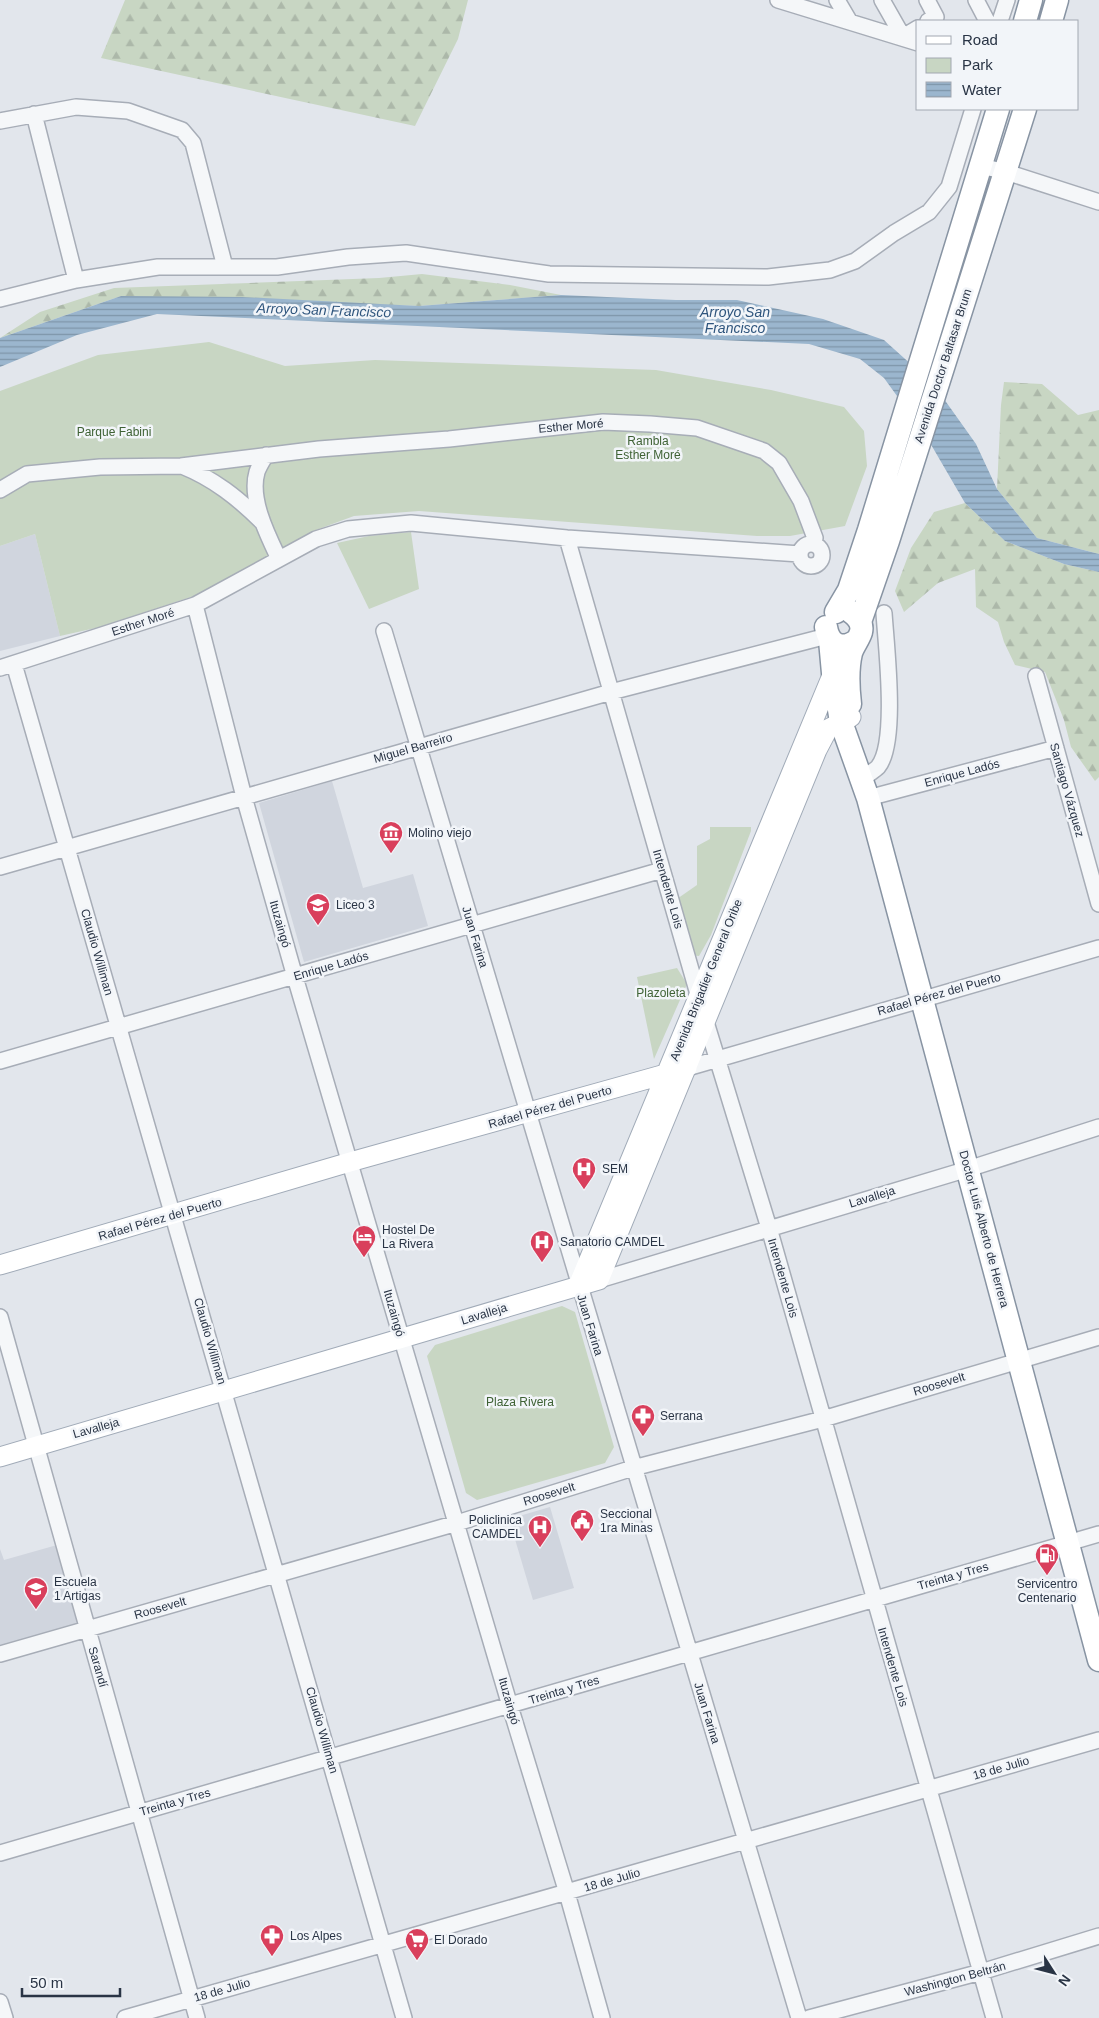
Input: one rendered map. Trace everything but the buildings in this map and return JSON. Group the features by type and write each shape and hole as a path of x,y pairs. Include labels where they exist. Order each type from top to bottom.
{"highway":[{"path":"1025,20 1031,0"},
{"path":"1051,20 1057,0"},
{"name":"Avenida Doctor Baltasar Brum","path":"836,612 850,590 998,110"},
{"name":"Avenida Doctor Baltasar Brum","path":"859,631 1025,110"},
{"path":"843,610 856,616 859,631 851,644 843,646 836,644 829,638 826,627 829,618 836,612 843,610"},
{"name":"Doctor Luis Alberto de Herrera","path":"846,720 851,653 859,631"},
{"name":"Doctor Luis Alberto de Herrera","path":"829,638 832,673 867,787 1099,1660"}],"main road":[{"name":"Avenida Brigadier General Oribe","path":"599,1280 706,1022 832,673"},
{"name":"Avenida Brigadier General Oribe","path":"578,1286 699,998 792,788 828,729 846,720"},
{"name":"Rafael Pérez del Puerto","path":"0,1265 350,1162 687,1068"},
{"name":"Lavalleja","path":"0,1457 599,1280"}],"street":[{"path":"778,0 793,3 916,42"},
{"path":"837,0 850,22"},
{"path":"882,0 903,38"},
{"path":"927,0 936,17 930,20"},
{"path":"976,0 986,20"},
{"path":"1000,20 1007,0"},
{"path":"903,38 916,29"},
{"path":"0,121 76,107 128,111 182,130 193,143 225,267"},
{"path":"0,299 76,280 158,267 277,267 348,257 406,253 549,274 768,277 830,270 855,261 929,212 949,187 973,110"},
{"path":"34,114 76,280"},
{"path":"981,166 1006,172 1099,202"},
{"name":"Esther Moré","path":"0,490 27,474 100,466 181,466 266,455 449,439 603,422 697,428 764,451 779,463 801,501 815,538 812,544 804,547 800,554 567,538 412,523 348,529 316,539 195,605 7,666"},
{"name":"Esther Moré","path":"266,455 257,473 256,490 262,522 279,559"},
{"name":"Esther Moré","path":"181,466 202,474 227,490 238,498 262,522"},
{"name":"Intendente Lois","path":"567,538 699,998 823,1418 994,2018"},
{"name":"Ituzaingó","path":"195,605 244,797 295,976 567,1893 602,2018"},
{"path":"867,787 885,754 888,732 890,703 884,613"},
{"name":"Juan Farina","path":"384,631 578,1286 799,2018"},
{"name":"Miguel Barreiro","path":"0,867 611,692 829,638"},
{"name":"Claudio Williman","path":"7,666 66,848 174,1215 404,2018"},
{"name":"Santiago Vázquez","path":"1036,676 1099,904"},
{"name":"Enrique Ladós","path":"867,787 1056,748"},
{"name":"Enrique Ladós","path":"0,1061 662,870"},
{"name":"Rafael Pérez del Puerto","path":"687,1068 1099,948"},
{"name":"Lavalleja","path":"599,1280 1099,1128"},
{"name":"Sarandí","path":"0,1317 197,2018"},
{"name":"Roosevelt","path":"0,1654 457,1523 633,1468 823,1418 1099,1337"},
{"name":"Treinta y Tres","path":"0,1853 1099,1534"},
{"name":"18 de Julio","path":"125,2018 1099,1740"},
{"name":"Washington Beltrán","path":"810,2018 981,1972 1099,1936"},
{"path":"0,2002 4,2018"}],"shaded area":[{"path":"35,534 60,636 0,651 0,546"},
{"path":"332,781 363,888 413,874 428,926 304,962 259,803"},
{"name":"Policlinica CAMDEL","path":"550,1507 574,1588 533,1600 509,1519"},
{"path":"57,1545 79,1623 0,1646 0,1549 4,1560"}],"green space":[{"path":"125,0 468,0 458,39 415,126 101,58"},
{"path":"422,274 510,285 561,295 419,306 121,296 0,338 40,312 114,288 379,278"},
{"name":"Rambla Esther Moré","path":"209,342 285,366 375,360 656,370 771,390 844,407 864,431 867,466 845,526 790,536 757,536 419,511 354,516 316,530 260,563 197,595 100,627 60,636 35,534 0,546 0,391 98,355"},
{"path":"1004,382 1042,384 1078,415 1099,410 1099,554 1037,538 997,489"},
{"path":"965,503 1005,541 1064,564 1099,572 1099,777 1095,781 1071,747 1064,720 1045,672 1015,665 1004,642 998,622 976,607 975,569 938,583 904,612 895,591 911,548 934,512"},
{"path":"411,532 419,589 369,609 337,543 369,536"},
{"path":"710,827 751,827 751,831 711,935 699,956 689,955 674,901 697,885 697,846 710,839"},
{"name":"Plazoleta","path":"677,968 687,984 654,1059 637,977"},
{"name":"Plaza Rivera","path":"562,1306 575,1312 614,1447 605,1463 477,1500 466,1493 427,1356 435,1345"}],"water":[{"name":"Arroyo San Francisco","path":"561,295 676,300 737,300 823,319 884,340 934,385 976,444 997,489 1037,538 1099,554 1099,572 1064,564 1005,541 965,503 926,436 884,378 860,359 809,344 157,314 77,335 0,367 0,338 121,296 242,297 419,306"}],"place":[{"name":"Molino viejo","path":"391,854"},
{"name":"Liceo 3","path":"318,926"},
{"name":"SEM","path":"584,1190"},
{"name":"Hostel De La Rivera","path":"364,1258"},
{"name":"Sanatorio CAMDEL","path":"542,1263"},
{"name":"Serrana","path":"643,1437"},
{"name":"Seccional 1ra Minas","path":"582,1542"},
{"name":"Policlinica CAMDEL","path":"540,1548"},
{"name":"Servicentro Centenario","path":"1047,1576"},
{"name":"Escuela 1 Artigas","path":"36,1610"},
{"name":"Los Alpes","path":"272,1957"},
{"name":"El Dorado","path":"417,1961"}],"park label":[{"name":"Parque Fabini","path":"114,432"}]}
